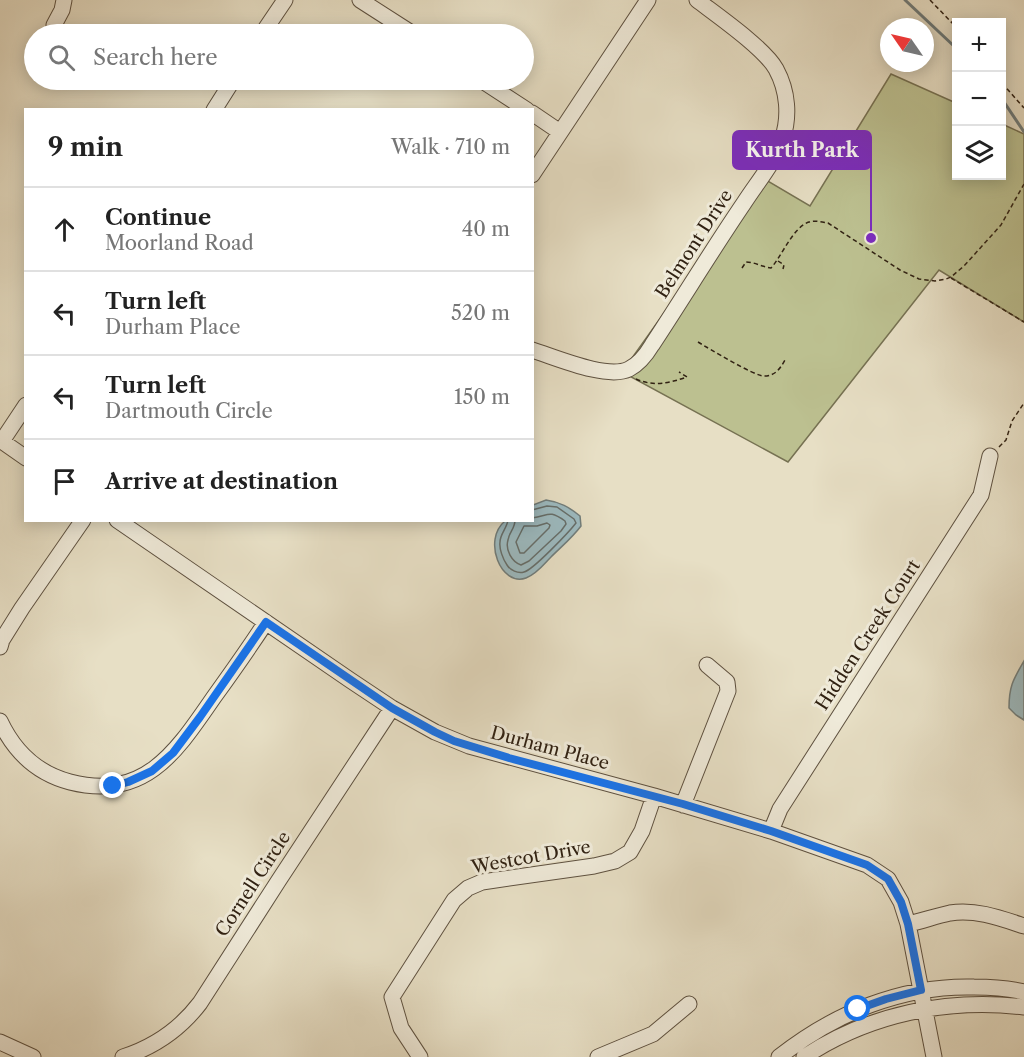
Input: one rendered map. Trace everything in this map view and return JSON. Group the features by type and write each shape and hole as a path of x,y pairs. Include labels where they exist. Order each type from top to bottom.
{"street":[{"path":"55,24 62,10 64,0"},
{"path":"269,24 285,0"},
{"path":"360,0 397,24"},
{"path":"534,172 648,0"},
{"name":"Belmont Drive","path":"622,372 637,364 652,345 782,142 787,111 786,97 775,67 747,40 697,0"},
{"path":"220,107 228,90"},
{"path":"496,90 524,108"},
{"path":"534,114 560,132"},
{"path":"534,351 592,369 612,373 622,372"},
{"path":"24,408 1,441 24,457"},
{"name":"Hidden Creek Court","path":"771,831 780,809 981,495 990,456"},
{"path":"0,647 22,608 82,522"},
{"name":"Durham Place","path":"120,522 392,708 435,732 469,746 683,804 771,831 867,865 888,879 901,902 908,924 934,1057"},
{"path":"0,721 14,746 24,757 52,775 66,781 96,786 113,786 128,782 152,771 173,753 266,622"},
{"path":"683,804 728,691 727,682 707,665"},
{"name":"Cornell Circle","path":"123,1057 159,1040 192,1013 392,708"},
{"name":"Westcot Drive","path":"420,1057 401,1028 392,997 454,900 468,888 482,882 615,861 630,852 642,831 654,796"},
{"path":"908,924 951,913 974,913 995,916 1024,926"},
{"path":"780,1057 801,1040 829,1023 886,999 935,988 988,987 1024,992"},
{"path":"797,1057 837,1029 862,1017 912,1001 921,990"},
{"path":"925,1009 941,998 980,995 1024,997"},
{"path":"598,1057 653,1034 689,1004"},
{"path":"804,1057 837,1038 898,1014 958,1005 1001,1004 1024,1007"},
{"path":"0,1042 33,1057"}],"path":[{"path":"930,0 952,22"},
{"path":"1006,87 1024,108"},
{"path":"742,268 746,262 752,262 764,268 771,268 799,228 808,222 817,221 828,223 900,270 919,279 935,281 951,277 1001,225 1024,184"},
{"path":"777,260 784,265 783,268"},
{"path":"951,277 1024,322"},
{"path":"698,342 760,376 773,375 785,360"},
{"path":"622,372 638,381 659,384 687,377 679,372"},
{"path":"990,456 1006,440 1012,421 1024,403"}],"green space":[{"path":"891,74 952,101 952,180 1006,180 1006,126 1024,134 1024,322 939,270 788,462 622,372 761,177 810,206"}],"water":[{"path":"546,500 560,504 580,516 581,526 534,574 517,579 509,576 502,569 495,550 495,539 498,529 504,522 534,522 534,505"},
{"path":"1024,661 1024,720 1009,708 1012,683"}],"waterway":[{"path":"905,0 952,44"},
{"path":"1006,105 1024,132"}],"place":[{"name":"Kurth Park","path":"871,238"}],"route":[{"path":"113,786 152,771 173,753 266,622 392,708 454,741 509,758 683,804 771,831 867,865 888,879 901,902 908,924 921,990 858,1009"}]}
